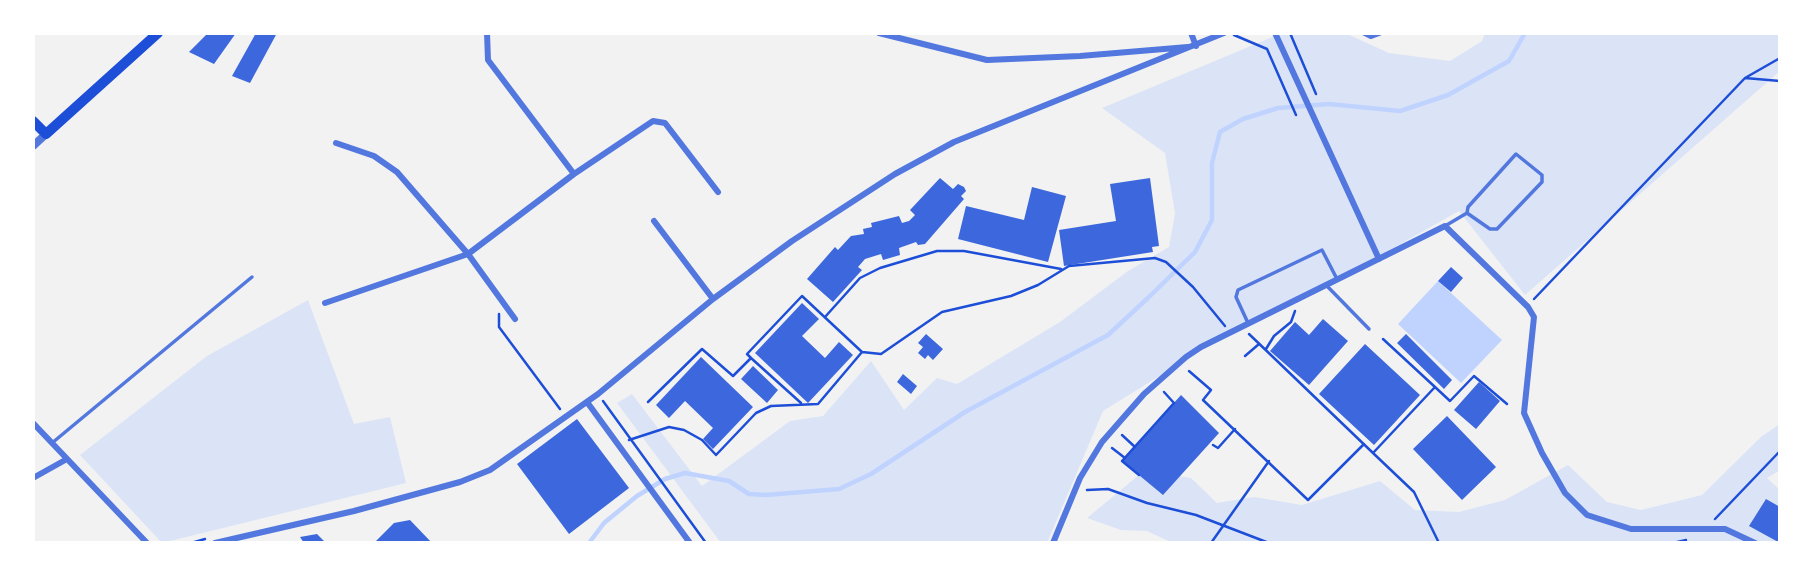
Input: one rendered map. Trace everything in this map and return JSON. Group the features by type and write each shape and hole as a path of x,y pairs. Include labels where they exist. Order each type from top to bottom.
{"main road":[{"path":"33,121 46,134 158,33"}],"street":[{"path":"487,33 488,60 574,174"},
{"path":"879,33 987,60 1080,56 1196,46"},
{"path":"1191,33 1196,46"},
{"path":"215,543 460,482 500,464 587,402 713,299 792,241 895,174 954,142 1224,33"},
{"path":"1275,33 1379,259"},
{"path":"1364,33 1371,36 1379,33"},
{"path":"325,303 468,254 574,174 653,121 665,123 718,192"},
{"path":"33,146 46,134"},
{"path":"336,143 374,156 391,167 468,254 515,319"},
{"path":"654,221 713,299"},
{"path":"1053,543 1102,442 1144,394 1201,347 1445,226 1528,307 1534,317 1536,328 1524,413 1565,493 1587,515 1631,529 1725,529 1755,543"},
{"path":"587,402 690,543"},
{"path":"33,423 147,543"},
{"path":"33,478 67,459"}],"lane":[{"path":"1445,226 1467,213 1468,207 1516,154 1542,175 1542,182 1497,229 1490,229 1467,213"},
{"path":"1248,323 1236,297 1238,289 1318,250 1324,252 1337,279"},
{"path":"52,443 252,277"},
{"path":"1326,285 1369,329"}],"path":[{"path":"1231,33 1267,49 1296,115"},
{"path":"1290,33 1316,96"},
{"path":"1528,307 1745,78 1780,58"},
{"path":"1745,78 1780,81"},
{"path":"825,317 860,278 880,268 937,251 964,251 1063,270"},
{"path":"802,404 747,354 802,296 862,352 881,354 942,312 1011,296 1038,285 1069,266 1155,258 1166,262 1194,287 1224,326"},
{"path":"506,307 497,318 499,327 566,417"},
{"path":"1266,349 1274,336 1291,322 1295,310"},
{"path":"1248,332 1414,492 1439,543"},
{"path":"1383,339 1450,401 1474,376 1507,404"},
{"path":"1245,356 1259,343"},
{"path":"648,402 702,349 733,376 751,358"},
{"path":"618,444 669,427 684,430 702,440 716,455 756,413 771,406 818,404 862,352"},
{"path":"1189,371 1211,390 1203,400 1308,500 1364,444"},
{"path":"1373,453 1435,387"},
{"path":"1139,475 1122,461 1174,403 1164,392"},
{"path":"1213,445 1218,448 1234,429"},
{"path":"1122,435 1135,447"},
{"path":"1112,448 1125,458"},
{"path":"1715,519 1780,451"},
{"path":"1211,543 1269,461"},
{"path":"1087,490 1108,488 1269,543"},
{"path":"1673,543 1696,538"}],"shaded area":[{"path":"1282,33 1345,33 1389,53 1450,61 1482,41 1485,33 1780,33 1780,71 1525,295 1459,211 1342,277 1229,333 1103,411 1047,543 721,543 617,403 632,394 702,486 790,421 823,416 871,361 904,410 937,378 957,384 1060,322 1128,271 1169,247 1175,213 1165,153 1102,108"},
{"path":"308,300 354,424 390,417 406,483 162,543 80,455 207,356"},
{"path":"1780,424 1780,470 1767,478 1780,490 1780,543 1173,543 1147,531 1121,530 1087,518 1145,470 1191,478 1217,503 1254,497 1302,505 1380,481 1415,510 1459,512 1505,500 1568,465 1607,502 1641,510 1702,495 1762,436"}],"water":[{"path":"1438,281 1502,340 1461,383 1398,324"}],"building":[{"path":"208,33 236,33 214,64 189,52"},
{"path":"256,33 277,33 250,83 232,76"},
{"path":"940,178 953,189 958,184 966,191 961,196 964,199 925,244 918,245 916,242 899,248 900,255 883,260 881,254 865,259 858,267 862,270 833,302 807,279 835,247 838,250 851,236 864,234 863,229 872,227 871,223 899,216 902,223 909,221 915,215 910,210"},
{"path":"1150,178 1159,246 1152,247 1153,252 1064,266 1059,230 1116,221 1110,184"},
{"path":"1032,187 1066,196 1048,262 958,239 966,206 1024,220"},
{"path":"1451,267 1463,278 1451,292 1438,281"},
{"path":"802,303 819,319 802,336 825,358 839,342 853,355 808,403 755,353"},
{"path":"1323,319 1348,341 1309,385 1270,351 1295,322 1309,335"},
{"path":"926,334 943,349 933,360 928,355 925,359 918,353 923,347 918,343"},
{"path":"1406,334 1452,380 1444,389 1397,343"},
{"path":"1365,344 1420,395 1374,445 1319,394"},
{"path":"701,357 753,407 713,449 703,439 713,428 685,401 669,418 656,405"},
{"path":"753,366 778,390 767,403 741,379"},
{"path":"903,374 917,386 911,394 897,382"},
{"path":"1479,382 1500,401 1476,429 1454,410"},
{"path":"1181,395 1219,433 1163,495 1122,461"},
{"path":"1447,416 1496,467 1462,500 1413,449"},
{"path":"577,419 629,488 569,534 517,464"},
{"path":"1766,499 1780,507 1780,543 1749,526"},
{"path":"410,520 432,543 374,543 394,523"},
{"path":"317,534 326,543 304,543 300,537"}],"waterway":[{"path":"589,543 604,523 637,496 665,479 685,473 729,481 749,494 766,495 839,489 871,474 965,412 1108,335 1195,252 1212,220 1212,163 1220,132 1243,119 1278,108 1329,104 1400,111 1448,95 1509,61 1525,33"}]}
